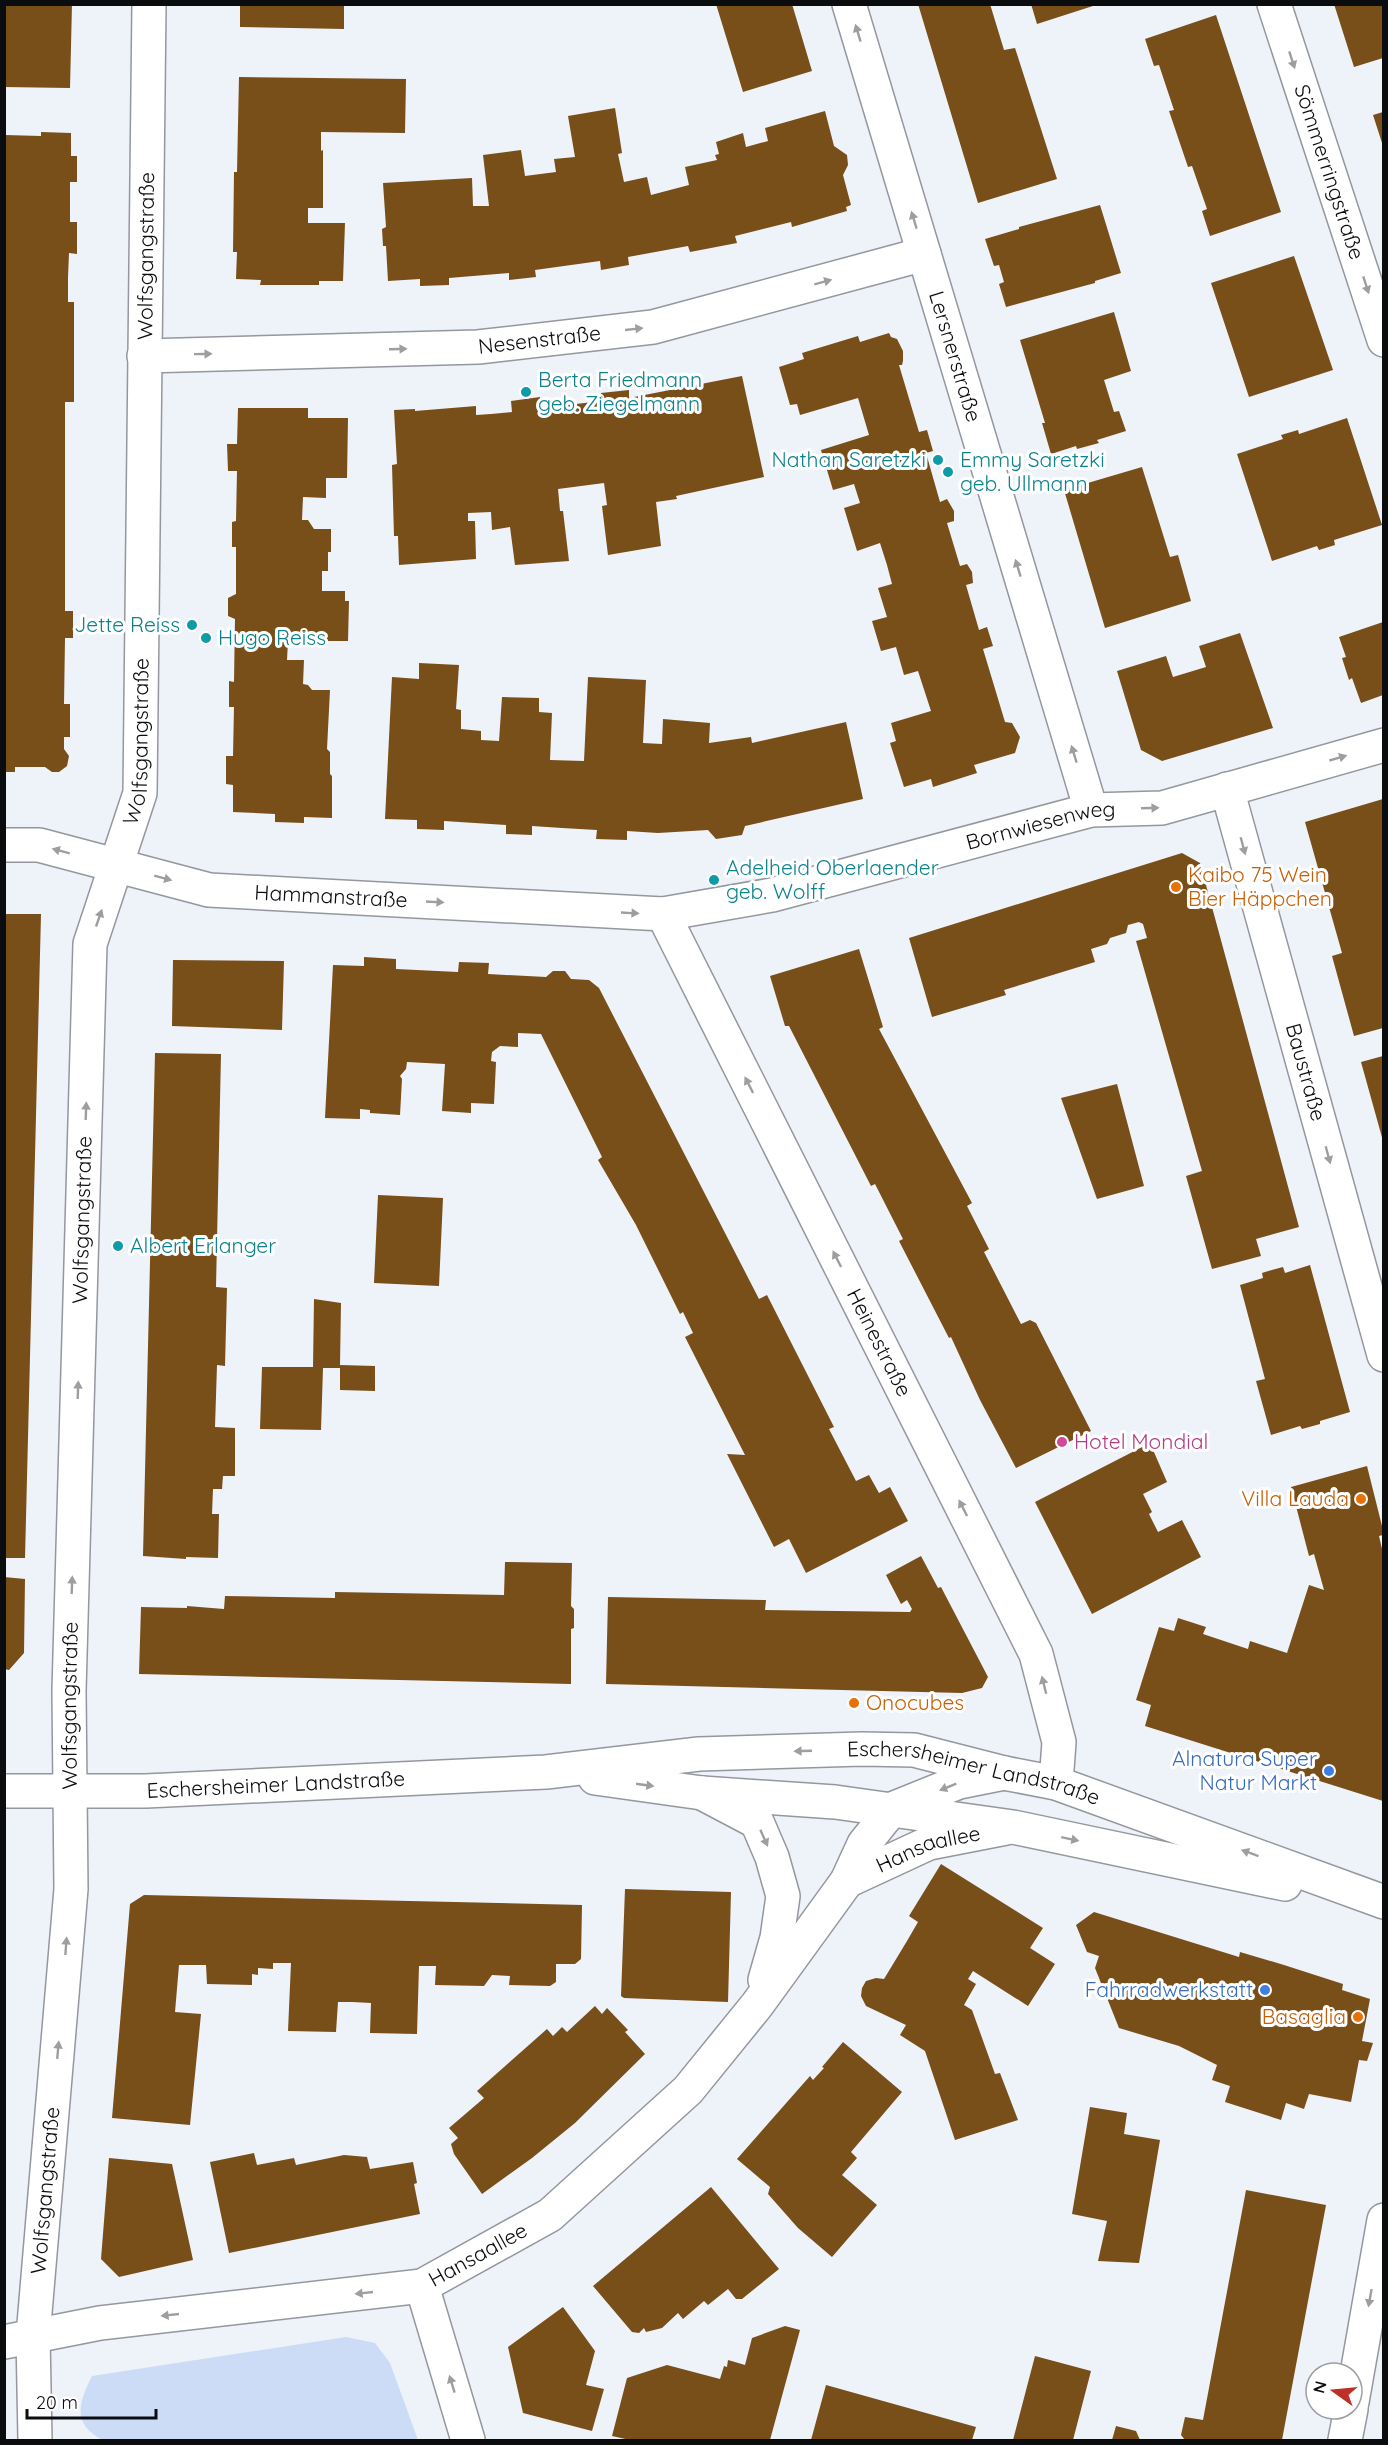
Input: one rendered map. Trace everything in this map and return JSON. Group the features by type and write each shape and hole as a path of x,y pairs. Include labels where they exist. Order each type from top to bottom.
{"street":[{"name":"Wolfsgangstraße","path":"35,2440 19,2339 71,1888 69,1691 90,944 140,793 149,4"},
{"name":"Lersnerstraße","path":"849,4 1091,810"},
{"name":"Sömmerringstraße","path":"1274,4 1383,340"},
{"name":"Nesenstraße","path":"144,356 478,347 653,327 924,255"},
{"name":"Bornwiesenweg","path":"663,914 772,895 1091,810 1162,808 1383,745"},
{"name":"Baustraße","path":"1227,789 1383,1354"},
{"name":"Hammanstraße","path":"4,845 39,845 209,890 663,914"},
{"name":"Heinestraße","path":"663,914 1036,1654 1059,1742 1056,1783"},
{"name":"Eschersheimer Landstraße","path":"4,1791 146,1791 546,1772 699,1754 861,1749 914,1750 1004,1773 1056,1783 1383,1903"},
{"name":"Eschersheimer Landstraße","path":"546,1772 702,1793 835,1802 1013,1827 1383,1903"},
{"name":"Hansaallee","path":"19,2339 100,2323 422,2286 550,2215 688,2090 757,2005 847,1881 864,1844 892,1809 959,1782 1004,1773"},
{"name":"Hansaallee","path":"702,1793 757,1822 772,1857 783,1896 777,1938 757,2005"},
{"name":"Hansaallee","path":"847,1881 929,1843 1013,1827"},
{"path":"1359,2361 1383,2220"},
{"path":"422,2286 468,2440"},
{"path":"1345,2440 1349,2421"}],"shaded area":[{"path":"346,2337 375,2343 390,2363 418,2440 103,2440 93,2434 82,2420 81,2403 92,2376"}],"building":[{"path":"4,4 72,4 70,88 4,87"},
{"path":"240,4 344,4 344,29 240,27"},
{"path":"716,4 792,4 812,71 743,92"},
{"path":"918,4 990,4 1004,50 1015,48 1057,179 978,203"},
{"path":"1031,4 1096,4 1096,5 1037,24"},
{"path":"1334,4 1383,4 1383,58 1354,67"},
{"path":"1216,15 1281,212 1210,236 1202,211 1207,209 1192,166 1188,167 1169,111 1174,110 1159,65 1154,66 1145,39"},
{"path":"239,77 406,79 405,133 321,132 323,208 308,208 308,223 345,223 343,281 319,281 319,285 260,285 261,280 236,279 237,252 233,252 234,172 237,172"},
{"path":"615,108 622,153 618,154 624,182 647,177 651,195 689,185 685,167 717,160 715,155 719,154 716,142 743,133 746,147 768,141 765,128 825,111 834,146 847,155 848,165 843,175 851,205 846,207 847,211 792,227 791,222 735,236 737,243 690,252 688,246 628,257 629,265 601,270 600,261 535,270 536,277 509,280 509,273 449,278 449,285 420,286 420,279 388,281 386,246 383,246 382,229 386,227 383,183 472,178 473,206 489,206 483,155 521,150 525,176 556,172 554,159 575,157 568,116"},
{"path":"1383,112 1383,146 1373,115"},
{"path":"41,132 71,133 71,156 77,156 77,182 70,182 70,222 77,222 77,254 69,253 68,278 68,302 74,302 74,402 65,402 65,611 73,611 73,638 65,638 64,704 70,704 70,737 64,737 64,749 69,756 67,766 59,772 52,772 45,767 15,767 15,772 5,772 5,135 41,136"},
{"path":"1100,205 1121,273 1095,281 1095,283 1006,307 999,284 1004,282 999,265 994,266 985,239 1019,229 1019,227"},
{"path":"1294,256 1333,370 1249,397 1211,283"},
{"path":"1114,312 1131,371 1104,380 1114,412 1119,411 1126,431 1097,440 1099,443 1077,449 1076,446 1051,454 1042,423 1045,423 1020,340"},
{"path":"889,333 891,337 897,339 903,351 902,365 899,365 919,432 927,430 933,451 926,453 940,502 947,499 954,511 954,521 947,523 960,566 967,564 972,572 973,583 966,585 979,630 987,627 993,646 983,649 1005,722 1012,723 1020,737 1015,753 974,765 977,773 933,787 931,779 904,787 890,743 896,741 891,723 931,711 918,671 904,675 896,647 881,651 872,621 887,617 878,588 892,584 887,565 880,543 857,551 844,508 860,503 854,484 833,490 821,450 869,435 858,398 800,415 797,404 790,405 779,367 804,359 802,353 858,336 860,342"},
{"path":"742,376 764,477 676,496 677,499 656,502 661,546 608,555 602,506 607,505 604,483 558,489 569,561 515,565 510,527 492,530 491,512 468,513 468,521 475,521 476,559 399,565 398,536 394,536 392,465 397,464 394,410 415,409 415,411 476,406 476,415 512,412 511,401 540,397 541,408 602,401 601,393 629,390 629,398"},
{"path":"238,408 308,408 308,418 348,418 347,478 326,478 326,498 303,497 302,520 308,520 314,529 331,529 331,552 328,552 328,571 322,571 322,591 345,591 345,601 349,601 348,641 318,641 318,637 288,641 287,660 304,660 303,684 308,685 312,690 330,690 327,749 330,752 330,774 332,776 332,818 304,817 304,823 275,822 275,814 233,812 233,785 226,784 226,756 233,756 234,707 229,707 229,681 234,682 235,619 228,616 228,598 236,594 236,547 232,547 232,522 236,521 237,471 228,471 227,444 237,444"},
{"path":"1347,418 1382,525 1334,540 1335,545 1319,550 1317,546 1272,561 1237,454 1283,439 1281,435 1298,430 1299,434"},
{"path":"1142,467 1170,557 1178,555 1191,601 1105,628 1064,490"},
{"path":"1383,622 1383,695 1361,703 1352,678 1349,680 1342,658 1346,657 1339,637"},
{"path":"1240,633 1273,728 1162,761 1141,750 1117,671 1166,656 1173,677 1206,667 1199,646"},
{"path":"419,663 459,665 456,709 461,710 461,729 481,731 481,740 499,741 502,697 539,698 539,712 552,713 550,760 584,761 588,677 646,680 643,743 662,744 663,719 710,723 709,743 751,737 752,743 846,722 863,799 745,826 742,835 716,839 708,830 658,833 627,831 627,840 596,839 597,830 532,826 532,835 506,834 506,825 444,821 444,830 417,829 417,820 385,819 392,677 419,679"},
{"path":"1383,799 1383,1028 1354,1036 1332,956 1342,953 1305,822"},
{"path":"1182,853 1200,863 1299,1227 1256,1239 1261,1256 1212,1269 1186,1176 1202,1171 1136,941 1147,938 1143,924 1139,922 1128,925 1126,933 1110,938 1107,944 1091,949 1095,962 1004,990 1006,995 932,1017 909,938"},
{"path":"5,914 41,914 25,1558 5,1558"},
{"path":"859,949 883,1027 879,1029 972,1203 967,1206 989,1249 984,1252 1021,1324 1030,1320 1036,1323 1091,1431 1016,1468 980,1400 951,1337 949,1338 899,1241 903,1239 875,1184 871,1186 789,1026 785,1026 770,976"},
{"path":"364,957 396,959 396,969 458,972 459,962 489,963 488,974 546,977 553,971 565,971 571,979 589,980 599,988 759,1299 767,1295 834,1427 829,1429 856,1481 869,1475 879,1493 890,1487 908,1521 806,1573 789,1539 774,1547 727,1454 745,1455 685,1337 693,1333 683,1312 680,1314 636,1225 598,1160 602,1157 541,1034 518,1033 518,1047 500,1046 492,1052 491,1061 496,1062 494,1104 471,1103 471,1113 442,1111 445,1064 407,1062 406,1069 400,1076 402,1079 400,1115 370,1113 370,1110 360,1109 360,1119 325,1118 333,965 364,966"},
{"path":"173,960 284,961 282,1030 172,1026"},
{"path":"155,1053 221,1054 216,1287 227,1288 225,1366 217,1365 215,1427 235,1428 235,1476 223,1476 222,1489 213,1489 212,1514 219,1514 218,1558 186,1557 186,1559 143,1556"},
{"path":"1383,1056 1383,1141 1361,1062"},
{"path":"1117,1084 1144,1186 1097,1199 1061,1098"},
{"path":"378,1195 443,1198 439,1286 374,1283"},
{"path":"1310,1265 1350,1412 1320,1421 1320,1424 1302,1429 1300,1426 1271,1435 1256,1381 1265,1379 1240,1285 1263,1278 1262,1273 1265,1272 1283,1267 1285,1273"},
{"path":"314,1299 341,1303 340,1365 375,1366 375,1391 340,1390 340,1368 323,1368 321,1430 260,1429 262,1367 313,1367"},
{"path":"1150,1443 1167,1482 1143,1494 1152,1512 1149,1514 1158,1532 1182,1520 1201,1557 1092,1614 1035,1502"},
{"path":"1367,1466 1383,1530 1383,1535 1379,1536 1383,1553 1383,1801 1145,1726 1151,1705 1136,1700 1159,1627 1174,1631 1178,1618 1206,1627 1203,1634 1248,1649 1250,1641 1287,1653 1309,1585 1324,1590 1314,1554 1309,1556 1291,1487"},
{"path":"921,1556 938,1588 941,1587 988,1677 982,1688 962,1693 606,1684 608,1597 766,1600 765,1610 910,1612 912,1609 907,1600 901,1604 886,1575"},
{"path":"505,1562 572,1563 571,1606 574,1609 574,1628 571,1629 571,1684 139,1674 141,1607 187,1608 187,1606 224,1609 225,1596 335,1598 335,1592 504,1595"},
{"path":"4,1577 25,1579 24,1653 9,1670 4,1669"},
{"path":"941,1864 1043,1928 1030,1948 1055,1964 1028,2006 973,1971 968,1979 976,1984 964,2005 972,2010 995,2074 1000,2073 1018,2120 955,2140 925,2051 900,2035 906,2025 866,2006 861,1996 866,1981 876,1978 884,1979 918,1922 909,1916"},
{"path":"625,1889 731,1892 728,2002 624,1998 621,1996"},
{"path":"144,1895 582,1905 581,1959 575,1964 556,1964 556,1982 550,1986 509,1985 510,1976 492,1975 484,1986 435,1985 436,1966 419,1966 417,2034 370,2033 371,2003 352,2002 338,2002 336,2032 288,2031 291,1963 273,1963 273,1969 258,1968 258,1975 252,1974 252,1985 207,1984 206,1965 179,1965 175,2012 201,2014 190,2125 112,2118 130,1904"},
{"path":"1094,1912 1239,1957 1240,1952 1284,1965 1343,1984 1342,1990 1370,1999 1362,2041 1373,2043 1367,2061 1359,2060 1351,2102 1309,2094 1304,2109 1286,2103 1281,2120 1225,2102 1230,2086 1212,2080 1217,2065 1179,2046 1119,2028 1095,1968 1099,1956 1087,1952 1076,1925"},
{"path":"595,2006 602,2014 607,2008 628,2030 625,2032 645,2054 575,2123 482,2194 454,2154 451,2144 458,2138 449,2128 484,2098 477,2091 547,2029 553,2036 562,2027 567,2032"},
{"path":"843,2042 902,2092 851,2152 857,2158 842,2175 877,2205 832,2257 798,2228 768,2194 770,2187 737,2159 810,2076 813,2080 824,2068 822,2067"},
{"path":"1090,2107 1127,2113 1124,2134 1160,2140 1139,2263 1098,2261 1107,2221 1072,2214"},
{"path":"254,2153 257,2165 294,2158 296,2165 344,2155 367,2157 370,2169 413,2162 417,2183 414,2184 420,2214 229,2253 210,2162"},
{"path":"109,2158 172,2164 193,2260 119,2277 101,2259"},
{"path":"711,2187 779,2269 742,2299 736,2299 728,2289 708,2305 704,2301 683,2319 678,2313 662,2328 646,2332 644,2328 639,2333 632,2332 593,2286"},
{"path":"1246,2190 1326,2205 1282,2440 1185,2440 1181,2435 1185,2417 1203,2420"},
{"path":"563,2307 595,2351 586,2385 604,2389 592,2431 523,2413 508,2347"},
{"path":"785,2326 800,2330 770,2440 630,2440 612,2436 627,2378 667,2365 720,2379 728,2360 745,2365 752,2338"},
{"path":"1035,2356 1091,2371 1073,2440 1013,2440"},
{"path":"826,2385 976,2427 972,2440 811,2440"},
{"path":"1116,2426 1136,2431 1140,2440 1112,2440"}],"place":[{"name":"Berta Friedmann geb. Ziegelmann","path":"526,392"},
{"name":"Nathan Saretzki","path":"938,460"},
{"name":"Emmy Saretzki geb. Ullmann","path":"948,472"},
{"name":"Jette Reiss","path":"192,625"},
{"name":"Hugo Reiss","path":"206,638"},
{"name":"Adelheid Oberlaender geb. Wolff","path":"714,880"},
{"name":"Kaibo 75 Wein Bier Häppchen","path":"1176,887"},
{"name":"Albert Erlanger","path":"118,1246"},
{"name":"Hotel Mondial","path":"1062,1442"},
{"name":"Villa Lauda","path":"1361,1499"},
{"name":"Onocubes","path":"854,1703"},
{"name":"Alnatura Super Natur Markt","path":"1329,1771"},
{"name":"Fahrradwerkstatt","path":"1265,1990"},
{"name":"Basaglia","path":"1358,2017"}]}
